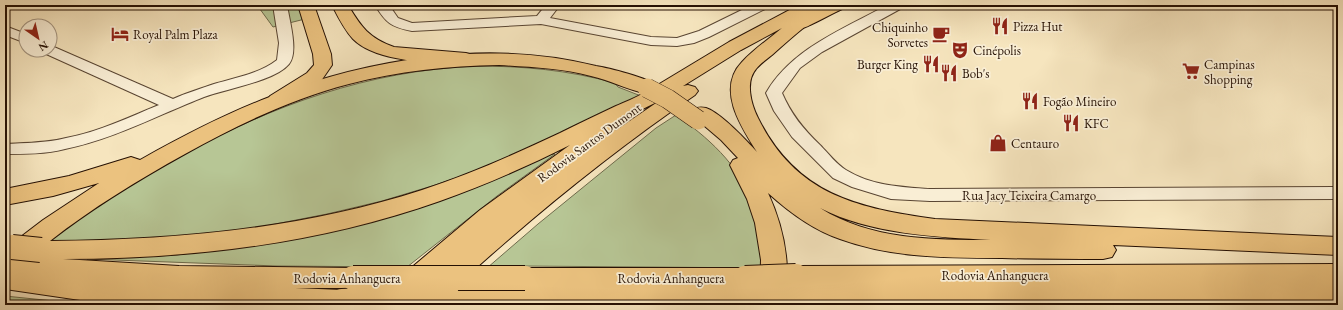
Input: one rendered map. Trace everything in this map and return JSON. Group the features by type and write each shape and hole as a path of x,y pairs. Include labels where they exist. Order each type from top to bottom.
{"main road":[{"path":"274,102 314,77 323,65 322,54 306,5"},
{"path":"340,5 356,33 363,40 391,52 554,64 602,73 628,81 647,94 668,99 722,129 752,161 766,179 795,202 828,224 849,232 894,244 968,249 1077,250 1337,246"},
{"name":"Rodovia Santos Dumont","path":"385,305 488,216 647,94 812,5"},
{"name":"Rodovia Santos Dumont","path":"418,305 502,229 598,154 684,94 737,60 836,5"},
{"path":"794,27 748,66 740,85 740,96 750,124 780,168 804,188 842,209 886,221 935,228 1337,246"},
{"path":"5,197 62,187 115,170 228,123 274,102 312,89 380,71 450,62 489,60"},
{"path":"8,263 41,250 128,249 181,246 263,236 343,220 404,203 470,181 540,151 647,94"},
{"path":"699,117 734,155 748,176 760,199 772,238 775,261 773,305"},
{"path":"8,263 56,222 87,202 168,154 228,123"},
{"name":"Rodovia Anhanguera","path":"8,263 80,289 453,297 604,295 745,287 1338,274"},
{"name":"Rodovia Anhanguera","path":"8,263 126,273 235,278 341,294 525,278 745,287"},
{"name":"Rodovia Anhanguera","path":"797,286 1024,296 1338,293"},
{"path":"292,305 341,294"},
{"path":"1024,296 1161,305"},
{"path":"453,297 529,305"}],"street":[{"path":"5,149 72,143 90,138 120,128 199,94 263,73 277,66 284,61 285,55 284,28 280,5"},
{"path":"382,5 391,20 398,25 412,27 541,20 651,41 677,42 689,40 704,34 762,5"},
{"path":"541,20 553,5"},
{"name":"Rua Jacy Teixeira Camargo","path":"897,5 817,49 794,65 774,93 782,111 798,133 823,160 839,174 891,193 930,195 1338,193"},
{"path":"5,30 18,36"},
{"path":"58,54 173,105"}],"green space":[{"path":"257,5 313,5 305,19 273,27"},
{"path":"475,66 528,68 580,75 615,83 618,87 641,96 589,123 477,171 382,201 327,214 224,234 46,244 111,197 145,176 215,138 286,106 359,83 435,69"},
{"path":"676,115 699,132 721,152 739,176 746,188 751,202 767,268 521,266 487,268 538,224 656,128"},
{"path":"548,154 555,154 497,196 407,267 277,266 87,259 92,257 177,255 230,247"},
{"path":"5,296 93,305 5,305"}],"place":[{"name":"Pizza Hut","path":"1000,26"},
{"name":"Royal Palm Plaza","path":"120,34"},
{"name":"Chiquinho Sorvetes","path":"941,34"},
{"name":"Cinépolis","path":"960,50"},
{"name":"Burger King","path":"931,64"},
{"name":"Campinas Shopping","path":"1191,71"},
{"name":"Bob's","path":"949,73"},
{"name":"Fogão Mineiro","path":"1030,101"},
{"name":"KFC","path":"1071,123"},
{"name":"Centauro","path":"998,143"}]}
